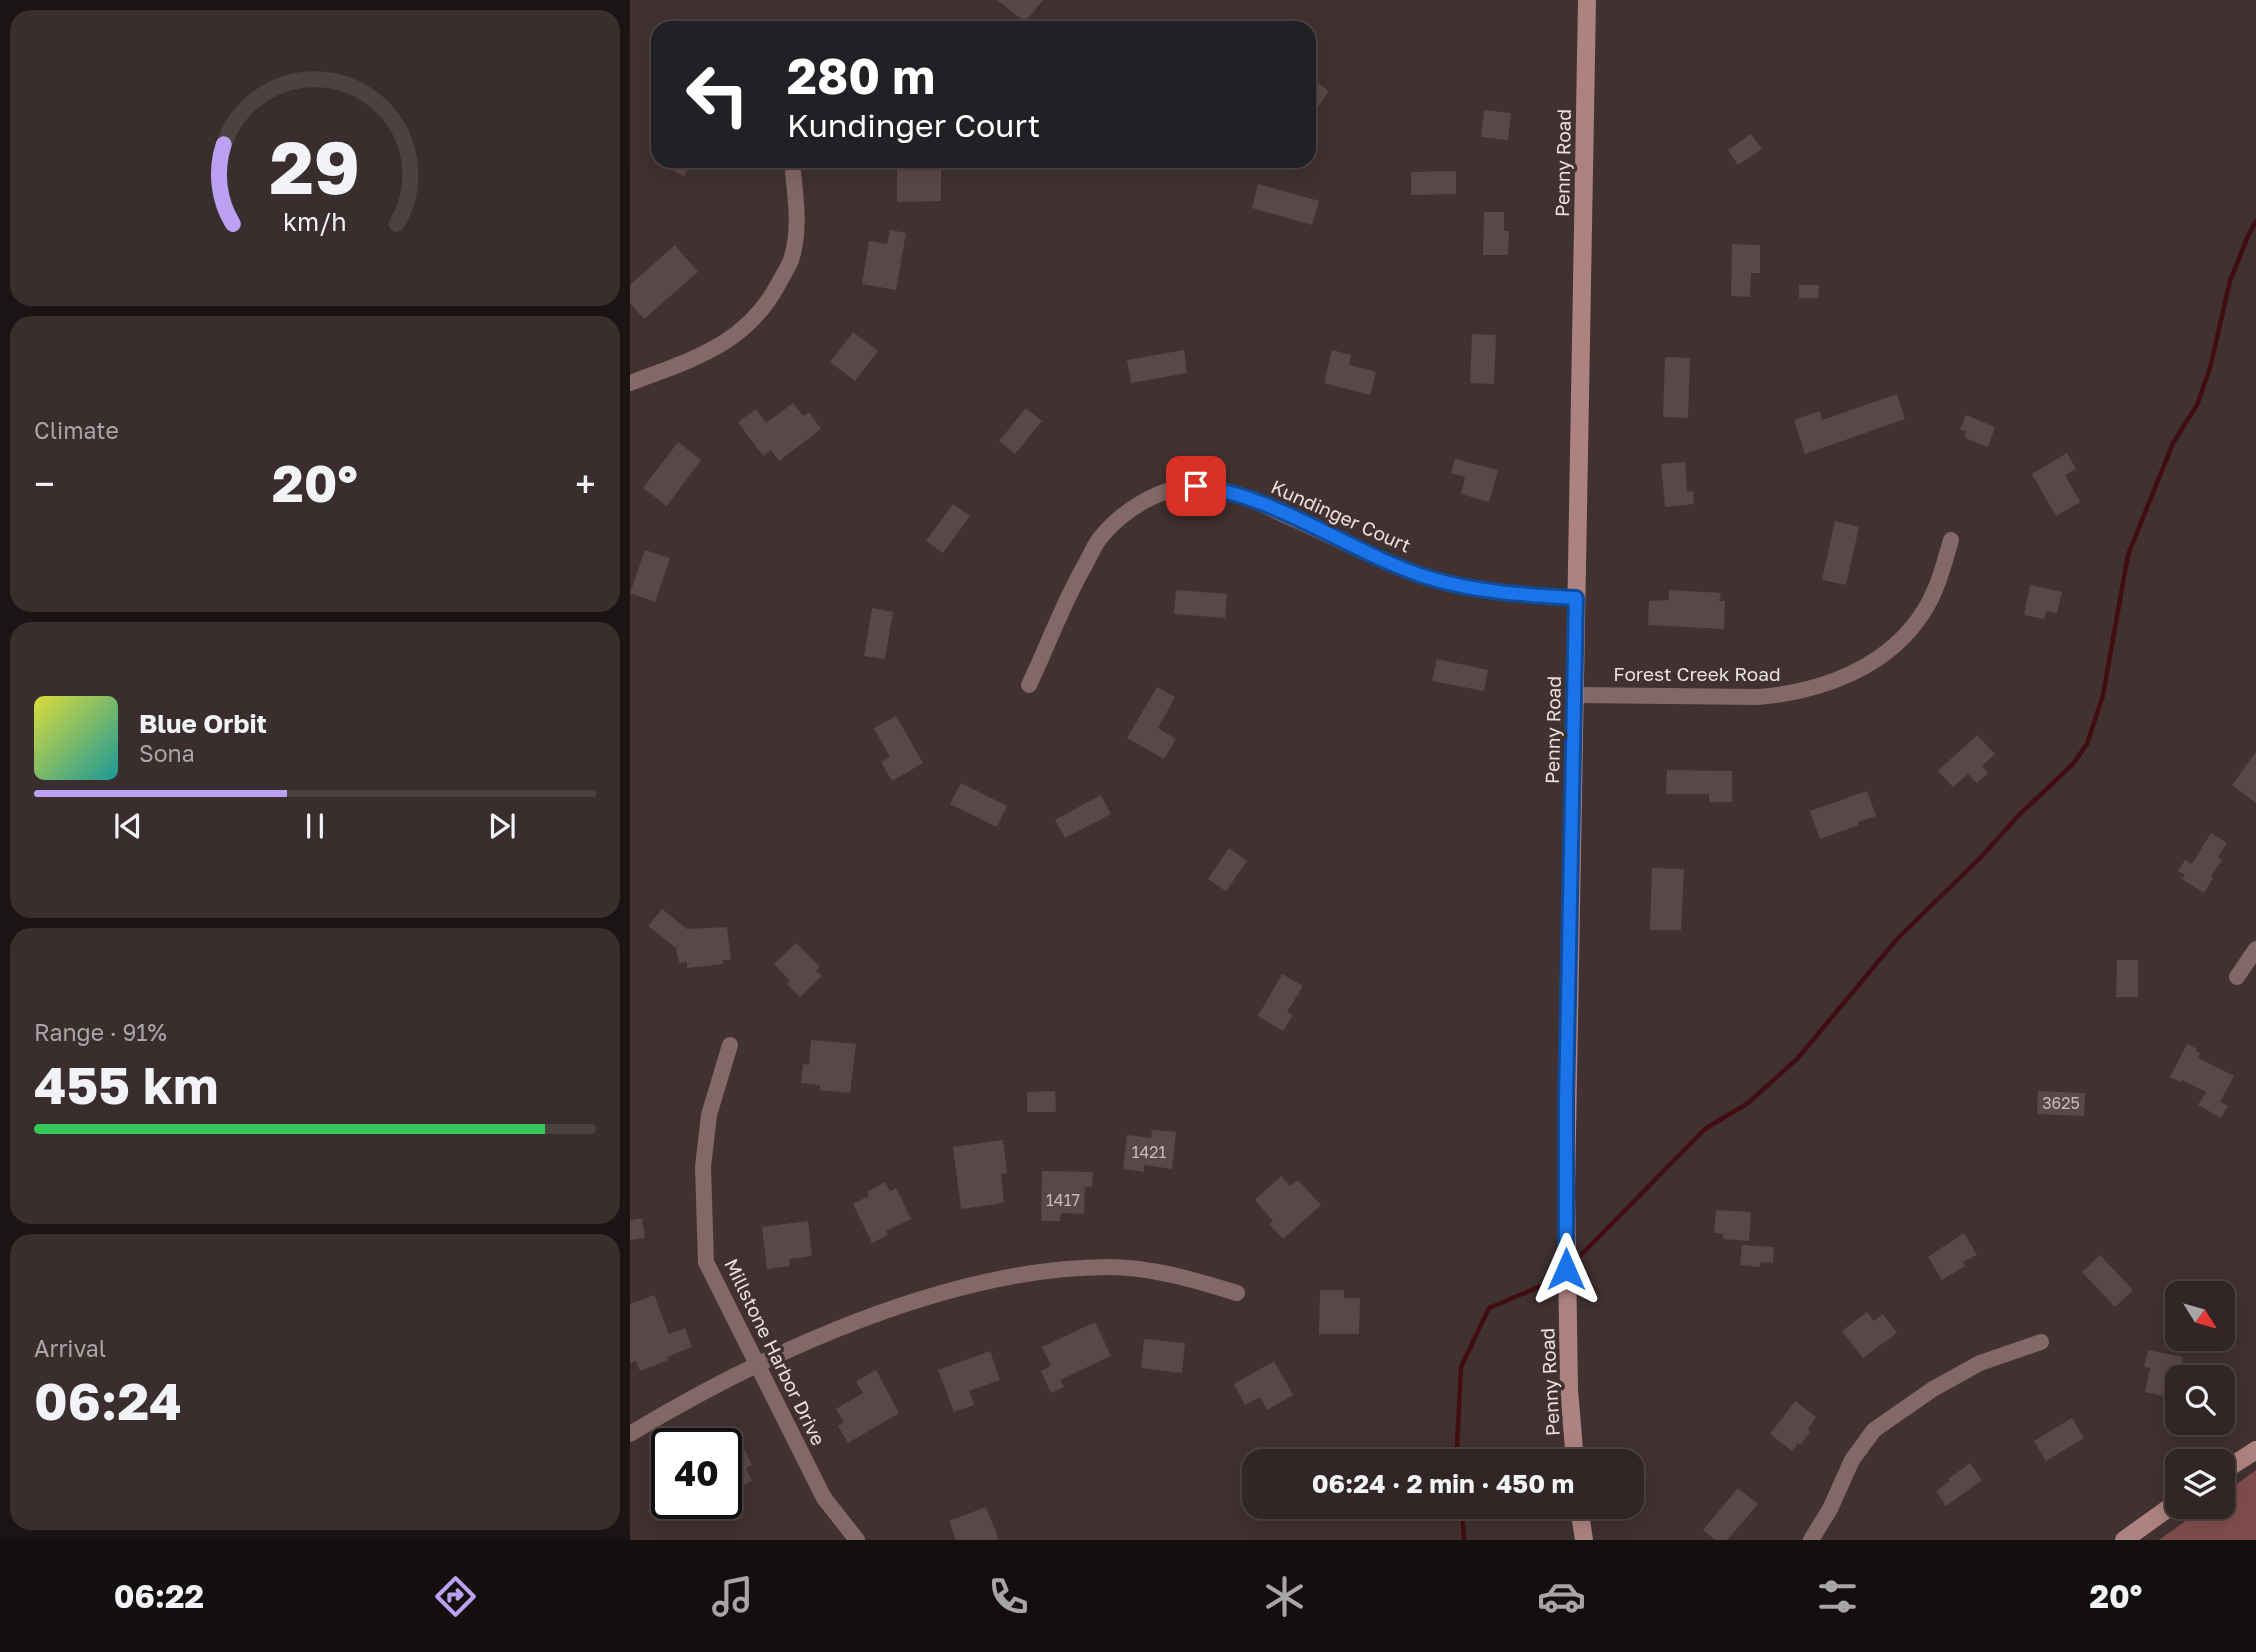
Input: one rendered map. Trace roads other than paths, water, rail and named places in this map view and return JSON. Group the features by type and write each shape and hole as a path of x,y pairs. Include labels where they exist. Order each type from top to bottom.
{"street":[{"name":"Penny Road","path":"1574,1449 1569,1390 1566,1190 1587,0"},
{"path":"630,383 698,357 739,334 772,297 792,258 797,217 793,172"},
{"name":"Kundinger Court","path":"1029,685 1074,584 1100,538 1128,511 1162,493 1179,488 1196,486 1217,489 1252,500 1424,576 1519,595 1576,598"},
{"name":"Forest Creek Road","path":"1575,695 1758,697 1788,695 1827,683 1878,660 1905,636 1925,609 1939,580 1951,540"},
{"path":"2237,977 2256,949"},
{"name":"Millstone Harbor Drive","path":"730,1045 709,1115 704,1154 706,1262 824,1497 856,1540"},
{"path":"630,1434 676,1406 757,1364 871,1317 930,1297 1000,1279 1062,1269 1110,1267 1177,1275 1237,1293"},
{"path":"1811,1540 1830,1509 1852,1460 1874,1430 1933,1389 1980,1363 2041,1342"},
{"path":"2235,1464 2256,1450"},
{"path":"2124,1540 2165,1511"},
{"path":"1581,1519 1584,1540"}],"waterway":[{"path":"1579,1257 1705,1129 1748,1103 1798,1058 1897,939 2073,764 2087,744 2103,695 2128,555 2173,443 2197,405 2210,368 2230,281 2256,221"},
{"path":"1457,1449 1461,1367 1489,1308 1553,1281"},
{"path":"1463,1519 1464,1540"}]}
